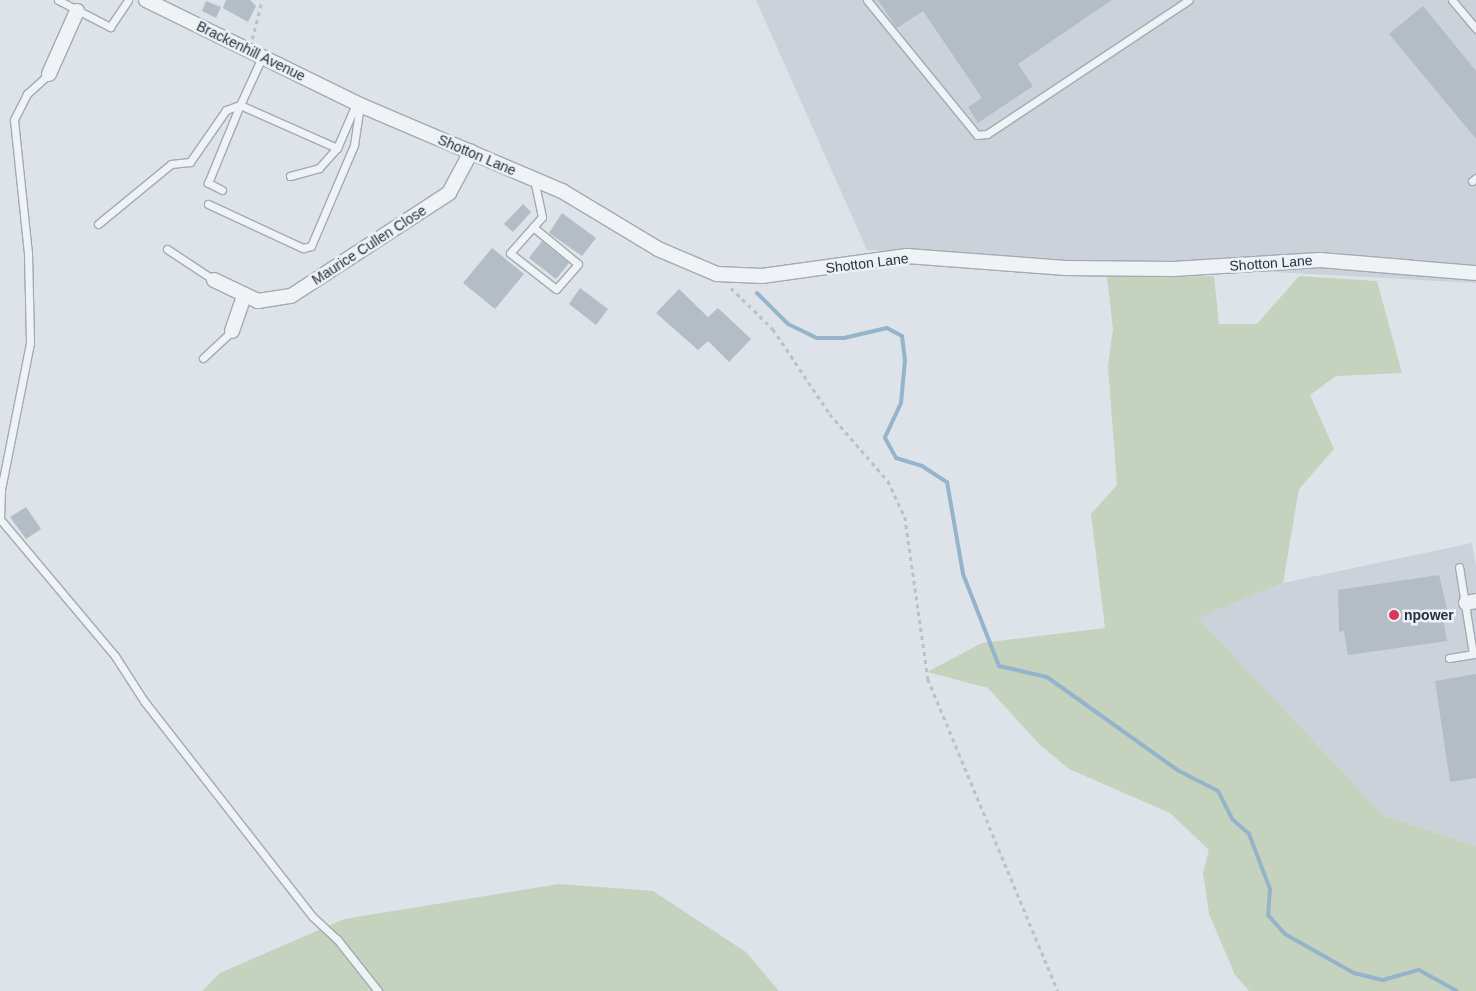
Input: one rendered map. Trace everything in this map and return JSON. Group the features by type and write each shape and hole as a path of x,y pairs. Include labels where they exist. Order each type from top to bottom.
{"street":[{"name":"Brackenhill Avenue","path":"146,0 248,47 358,104"},
{"path":"49,74 77,11"},
{"name":"Shotton Lane","path":"358,104 534,179 658,249 718,274 762,276 908,256 1144,269 1320,260 1432,266 1476,273"},
{"name":"Maurice Cullen Close","path":"214,280 244,297 273,301 291,296 449,193 471,152"},
{"path":"232,331 244,297"}],"lane":[{"path":"58,0 110,27 128,0"},
{"path":"867,0 976,134 987,134 1189,0"},
{"path":"1452,0 1476,29"},
{"path":"222,190 208,183 263,55"},
{"path":"49,74 27,94 14,120 28,253 30,343 1,490 0,519 115,656 144,701 313,917 378,991"},
{"path":"290,176 319,168 336,148 358,104"},
{"path":"208,204 303,248 311,246 354,145 358,104"},
{"path":"98,224 171,164 190,162 226,110 240,105 336,148"},
{"path":"533,227 578,264 556,290 510,253 533,227 542,217 534,179"},
{"path":"167,249 214,280"},
{"path":"203,358 232,331"},
{"path":"1449,658 1474,654 1471,602 1459,567"}],"path":[{"path":"248,47 262,0"},
{"path":"718,274 773,329 830,414 888,481 905,517 928,679 1058,991"}],"shaded area":[{"path":"756,0 1476,0 1476,283 867,250"},
{"path":"1472,543 1476,566 1476,846 1383,815 1197,618 1283,583"}],"green space":[{"path":"1214,276 1219,324 1257,324 1299,276 1377,281 1402,373 1336,376 1310,395 1334,449 1299,489 1283,583 1198,618 1383,815 1476,846 1476,991 1249,991 1235,975 1209,914 1203,873 1209,850 1170,813 1069,769 1039,744 988,688 927,672 982,643 1105,628 1091,514 1117,485 1108,366 1113,329 1107,277"},
{"path":"559,884 653,891 746,952 779,991 202,991 220,973 344,919"}],"building":[{"path":"226,0 250,0 256,6 248,22 223,8"},
{"path":"878,0 1112,0 1018,64 1033,86 978,123 968,107 982,98 923,11 897,28"},
{"path":"206,1 221,7 216,18 202,11"},
{"path":"1423,6 1476,71 1476,139 1389,34"},
{"path":"523,204 531,212 513,232 504,224"},
{"path":"562,213 596,238 582,256 549,233"},
{"path":"542,241 569,263 556,279 529,258"},
{"path":"492,248 524,274 495,309 463,283"},
{"path":"580,288 608,309 596,325 569,304"},
{"path":"679,289 708,317 718,308 751,339 729,362 708,341 698,350 656,313"},
{"path":"26,507 41,529 26,539 10,517"},
{"name":"npower","path":"1439,575 1449,617 1443,618 1447,641 1348,655 1344,631 1339,632 1338,590"},
{"path":"1476,674 1476,778 1450,782 1435,681"}],"waterway":[{"path":"757,293 788,324 817,338 844,338 887,328 902,336 905,360 901,403 885,438 896,458 922,466 947,482 963,574 999,666 1047,677 1179,771 1218,791 1232,819 1249,834 1270,889 1268,915 1285,934 1354,973 1383,980 1419,970 1457,991"}],"place":[{"name":"npower","path":"1394,615"}]}
